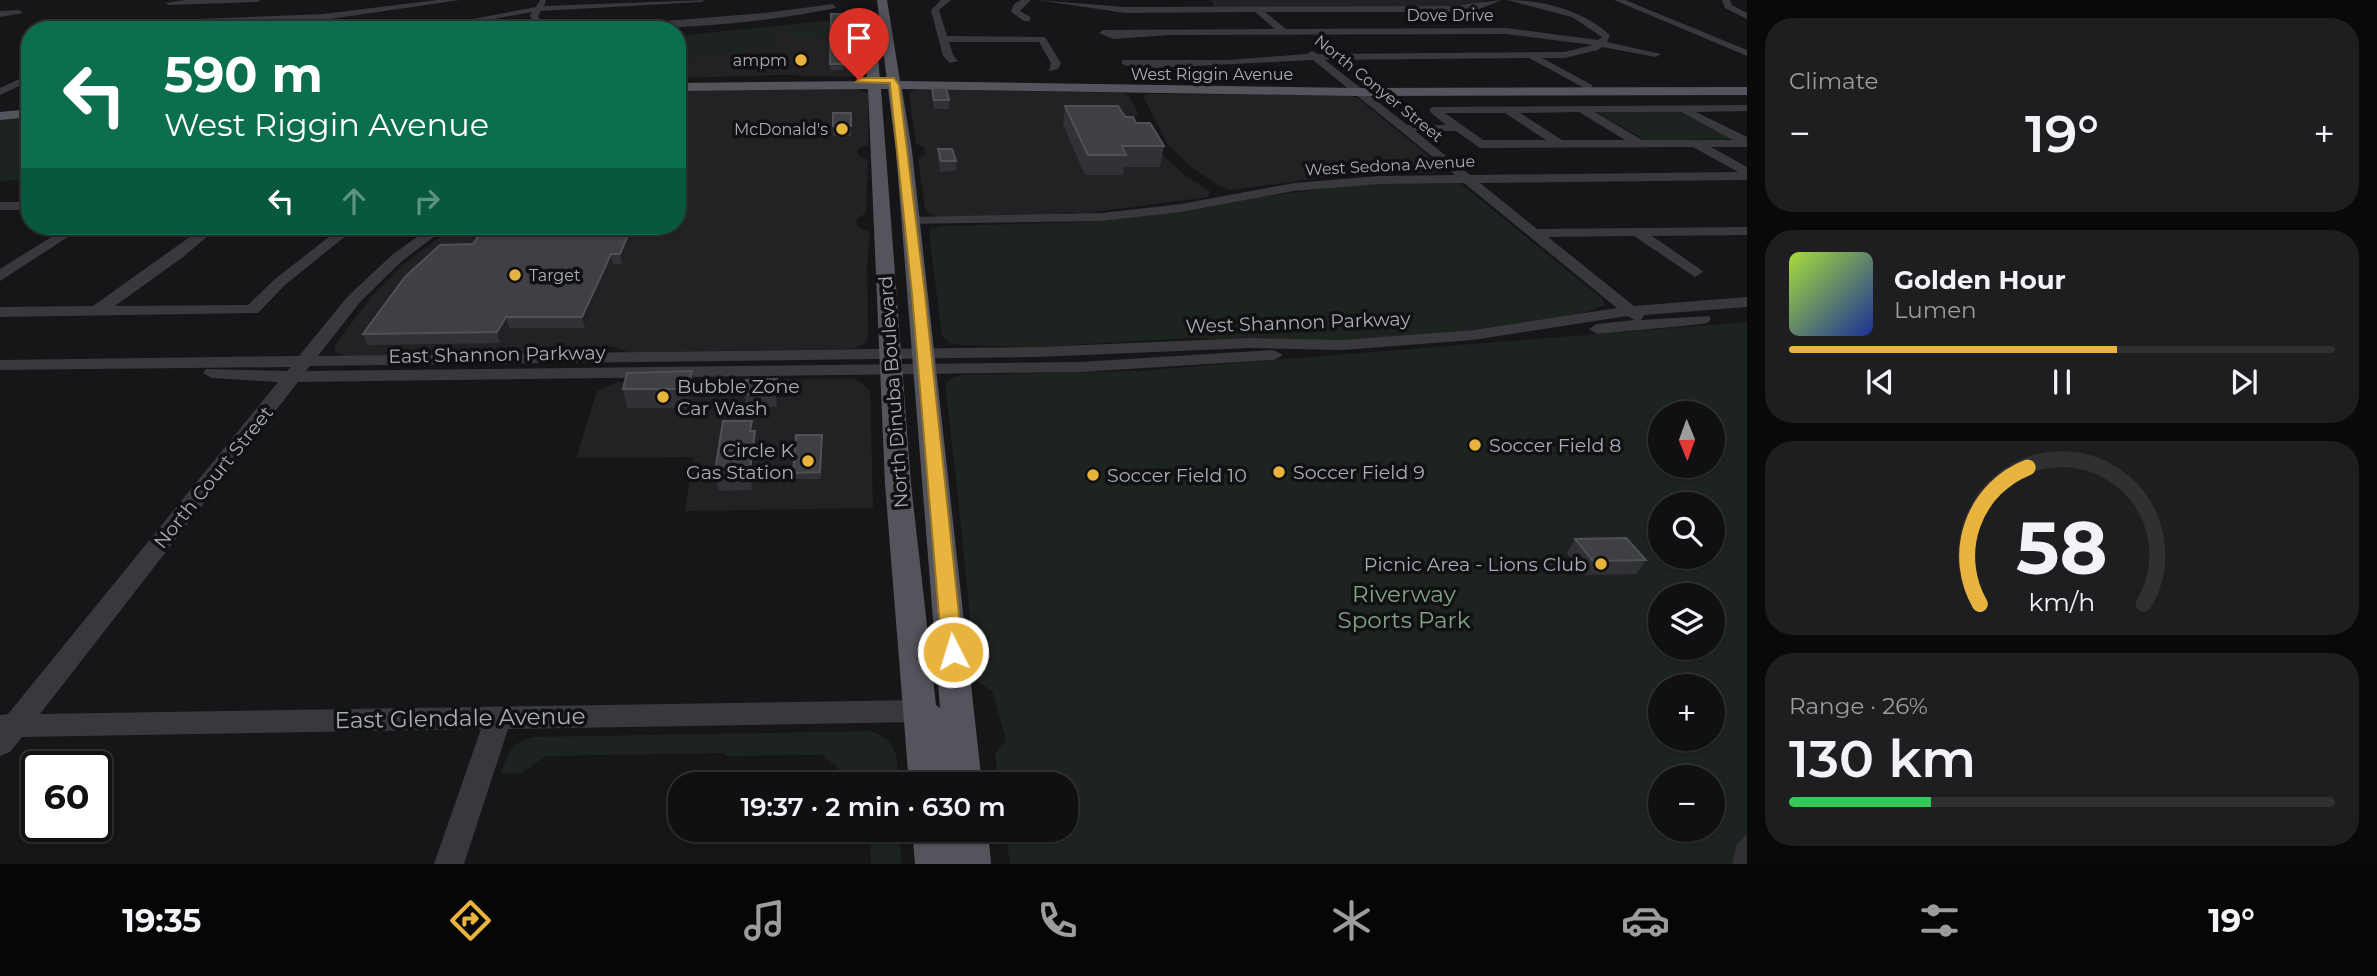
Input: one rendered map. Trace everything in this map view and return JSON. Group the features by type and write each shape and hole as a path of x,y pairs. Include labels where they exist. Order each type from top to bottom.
{"main road":[{"name":"North Dinuba Boulevard","path":"871,0 881,222 900,507 926,772"},
{"name":"North Dinuba Boulevard","path":"882,0 911,221 963,772"},
{"name":"West Riggin Avenue","path":"686,81 1356,89 1747,88"},
{"name":"West Riggin Avenue","path":"686,87 875,83"},
{"name":"West Riggin Avenue","path":"894,83 1134,91 1747,88"},
{"path":"1134,91 1213,86"},
{"path":"0,111 21,110"},
{"path":"0,116 21,112"},
{"path":"880,174 892,187 896,215 911,221"},
{"path":"881,222 897,225 916,270"},
{"path":"900,507 918,545 931,701 939,714 959,728"},
{"path":"919,711 937,725 945,741 948,772"},
{"path":"932,842 934,864"},
{"path":"955,842 957,864"},
{"path":"970,842 972,864"}],"street":[{"path":"169,3 257,0"},
{"path":"242,21 348,15 456,0"},
{"path":"535,21 536,9 544,0"},
{"path":"469,21 536,9 701,0"},
{"path":"947,0 935,10 948,56 953,61"},
{"path":"1027,0 1017,6 1015,12 1027,19"},
{"path":"1041,0 1109,9 1466,8 1498,0"},
{"path":"1204,0 1211,9"},
{"path":"1195,63 1176,60 1125,62 1136,66 1315,57 1532,56 1583,52 1602,43 1607,37 1582,18 1511,0"},
{"path":"1618,0 1747,53"},
{"path":"1726,0 1728,6 1747,16"},
{"path":"177,21 209,1"},
{"path":"783,5 800,12"},
{"path":"686,23 800,12 833,6"},
{"name":"North Conyer Street","path":"1256,9 1647,323"},
{"path":"0,14 19,13"},
{"path":"1150,31 1169,33 1113,36 1103,33 1150,31"},
{"name":"Dove Drive","path":"1169,33 1506,31 1602,43 1656,54"},
{"path":"943,40 1042,39 1056,63 1053,69"},
{"path":"1532,56 1588,87"},
{"path":"0,92 21,82"},
{"path":"1747,108 1434,110 1480,144 1747,143"},
{"path":"1508,109 1560,144"},
{"path":"1581,109 1640,143"},
{"path":"1682,109 1747,143"},
{"path":"1405,128 1458,128"},
{"path":"1696,143 1747,174"},
{"name":"West Sedona Avenue","path":"911,221 1102,217 1192,206 1294,187 1366,180 1747,174"},
{"path":"0,206 21,206"},
{"path":"1533,233 1747,231"},
{"path":"1637,232 1695,272"},
{"path":"0,276 64,235"},
{"path":"96,312 201,235"},
{"path":"0,313 252,310 280,282 340,235"},
{"name":"North Court Street","path":"5,732 371,280 429,235"},
{"name":"West Shannon Parkway","path":"891,362 1220,343 1342,345 1484,334 1630,311 1747,302"},
{"name":"West Shannon Parkway","path":"925,361 1157,363 1538,335 1747,315"},
{"path":"596,366 606,368 692,365 766,356 891,362"},
{"name":"East Shannon Parkway","path":"0,365 103,364 262,377 300,369 891,362"},
{"name":"East Shannon Parkway","path":"300,369 438,375 596,366"},
{"name":"East Glendale Avenue","path":"5,732 499,717 919,711"},
{"path":"449,864 499,717"}],"shaded area":[{"path":"1211,0 1486,0 1475,4 1447,6 1219,7 1214,6"},
{"path":"861,18 860,44 857,46 861,74 851,77 783,75 686,78 686,35"},
{"path":"855,89 868,93 868,145 858,149 858,155 868,160 866,213 857,219 857,226 870,232 867,266 868,339 863,345 852,349 628,352 615,347 588,347 574,353 347,356 335,352 335,345 372,296 403,265 443,235 686,235 686,90"},
{"path":"916,89 1123,93 1130,97 1139,115 1135,117 1136,121 1143,124 1160,152 1187,177 1210,191 1208,197 1079,214 1070,212 1036,216 940,217 930,214 925,209 918,159 925,155 924,147 916,144 909,94"},
{"path":"1343,95 1358,98 1443,168 1434,173 1343,175 1231,190 1219,186 1191,167 1168,145 1143,96"},
{"path":"854,378 870,390 873,508 685,511 693,457 576,458 597,391 617,382"}],"green space":[{"path":"857,18 856,35 789,35 789,31 794,27 774,28 778,31 774,47 686,58 686,35"},
{"path":"1597,112 1680,112 1733,139 1645,140"},
{"path":"21,117 21,180 0,181 0,119"},
{"path":"1460,183 1602,299 1605,305 1577,315 1470,330 1321,342 1188,338 1036,347 961,345 949,343 942,336 929,234 931,229 942,226 1092,222 1188,211 1260,197 1361,184"},
{"name":"Riverway Sports Park","path":"1747,322 1747,864 1010,864 1007,842 1078,842 1078,772 997,772 995,754 1006,740 992,691 977,681 945,386 950,379 962,375 1137,371"},
{"path":"870,731 891,745 897,772 842,772 822,755 725,756 725,753 546,756 520,774 501,773 515,745 534,737"},
{"path":"870,842 900,842 901,864 871,864"}],"building":[{"path":"831,14 842,14 843,64 830,64"},
{"path":"932,88 946,88 949,100 934,100"},
{"path":"1065,106 1118,106 1125,117 1133,117 1136,123 1150,123 1164,146 1122,146 1126,155 1088,155"},
{"path":"833,113 851,113 851,126 833,126"},
{"path":"938,149 952,149 956,161 941,161"},
{"name":"Target","path":"479,235 628,235 620,254 611,254 582,317 506,317 497,332 363,334 405,277 440,245 473,244"},
{"path":"692,371 688,389 623,389 627,373"},
{"path":"777,379 776,394 744,394 746,380"},
{"path":"723,421 752,421 750,431 755,431 750,470 715,471"},
{"name":"Circle K Gas Station","path":"796,435 822,435 820,472 793,473"},
{"path":"1626,538 1646,560 1593,561 1575,539"}],"place":[{"name":"ampm","path":"801,60"},
{"name":"McDonald's","path":"842,129"},
{"name":"Target","path":"515,275"},
{"name":"Bubble Zone Car Wash","path":"663,397"},
{"name":"Soccer Field 8","path":"1475,445"},
{"name":"Circle K Gas Station","path":"808,461"},
{"name":"Soccer Field 9","path":"1279,472"},
{"name":"Soccer Field 10","path":"1093,475"},
{"name":"Picnic Area - Lions Club","path":"1601,564"}],"route":[{"path":"859,80 894,80 895,85 919,294 953,652"}]}
